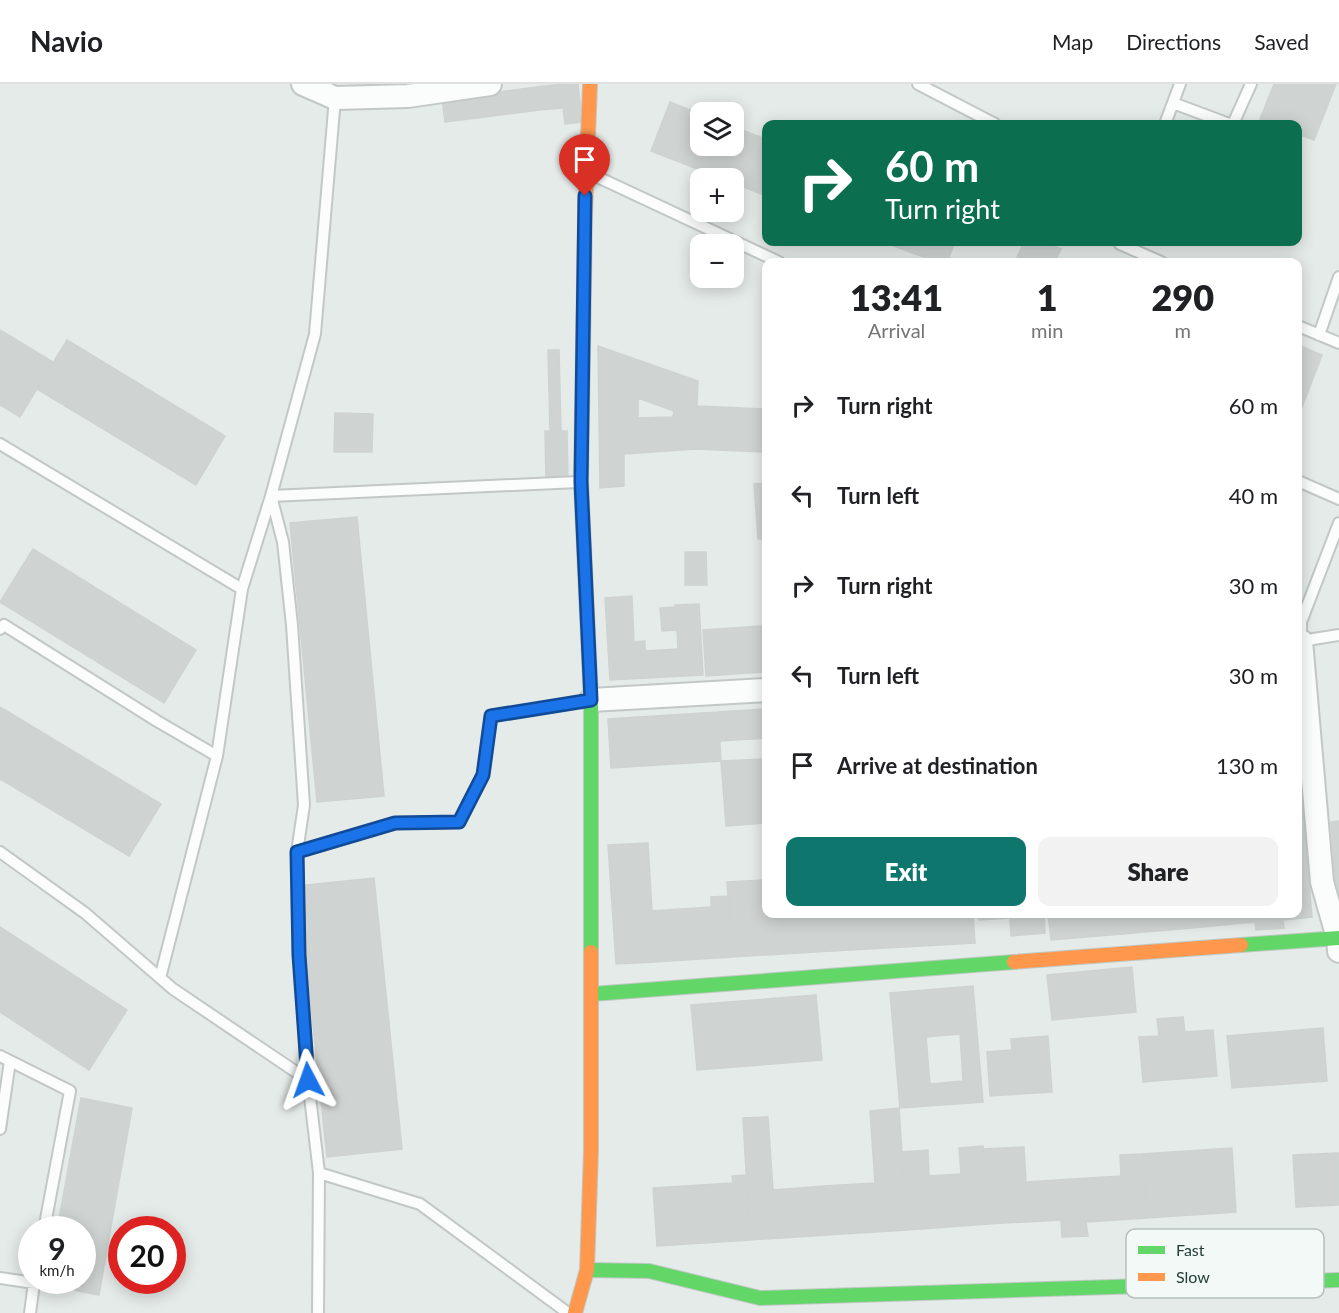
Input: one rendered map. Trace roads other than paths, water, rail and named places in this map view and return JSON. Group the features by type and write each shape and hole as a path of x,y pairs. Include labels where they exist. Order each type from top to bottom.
{"street":[{"path":"303,84 335,99 360,91 490,84"},
{"path":"575,1313 587,1270 591,1151 591,700 581,482 586,172 590,84"},
{"path":"592,994 1339,943 1322,882 1302,672"},
{"path":"591,700 762,690"},
{"path":"587,1270 649,1271 760,1298 1126,1287"},
{"path":"1324,1280 1339,1280"}],"lane":[{"path":"918,84 987,120"},
{"path":"1167,120 1180,84"},
{"path":"1235,120 1251,84"},
{"path":"160,978 217,756 242,589 271,496 315,334 335,99"},
{"path":"1173,103 1218,120"},
{"path":"586,172 770,258"},
{"path":"1125,246 1152,258"},
{"path":"1319,335 1339,277"},
{"path":"1302,328 1339,344"},
{"path":"0,444 242,589"},
{"path":"271,496 581,482"},
{"path":"1302,483 1339,499"},
{"path":"271,496 283,542 304,805 297,852 299,955 308,1080 320,1173 318,1313"},
{"path":"1302,618 1339,523"},
{"path":"0,629 4,625 217,756"},
{"path":"1302,640 1339,634"},
{"path":"297,852 395,823 459,822 483,775 491,716 591,700"},
{"path":"0,852 85,913 173,989 308,1080"},
{"path":"0,1129 5,1059 70,1091 47,1216"},
{"path":"320,1173 420,1204 568,1313"},
{"path":"0,1278 18,1280"},
{"path":"30,1313 32,1294"}]}
